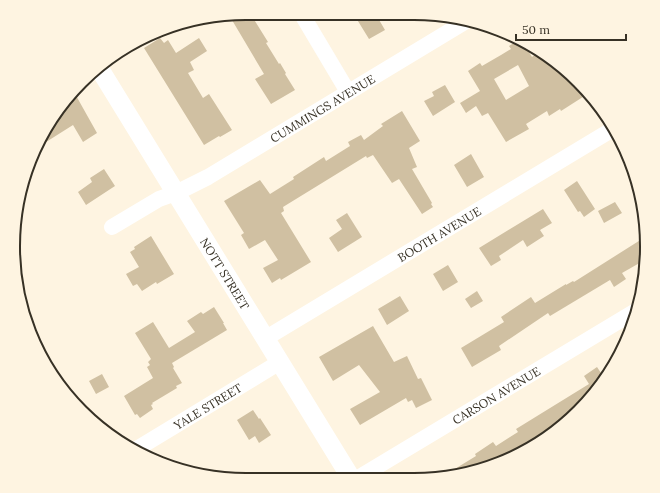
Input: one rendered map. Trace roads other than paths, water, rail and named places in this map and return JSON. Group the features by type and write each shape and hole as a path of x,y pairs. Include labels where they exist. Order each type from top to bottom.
{"street":[{"path":"305,20 348,92"},
{"name":"CUMMINGS AVENUE","path":"112,227 155,201 176,193 208,177 460,25"},
{"name":"NOTT STREET","path":"102,72 348,473"},
{"name":"BOOTH AVENUE","path":"266,338 609,131"},
{"name":"CARSON AVENUE","path":"366,473 629,315"},
{"name":"YALE STREET","path":"140,447 280,362"}]}
